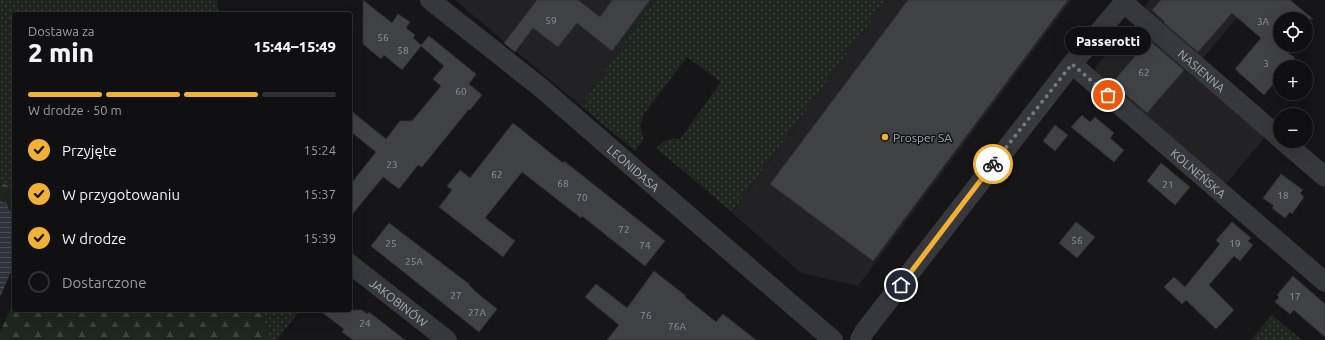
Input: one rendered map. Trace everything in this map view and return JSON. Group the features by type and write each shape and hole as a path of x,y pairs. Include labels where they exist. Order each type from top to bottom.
{"street":[{"name":"LEONIDASA","path":"430,0 562,105 718,242 833,340"},
{"path":"860,340 864,332 974,189 1072,64 1125,1"},
{"name":"NASIENNA","path":"1125,1 1273,132"},
{"name":"KOLNEŃSKA","path":"1072,64 1325,282"},
{"path":"1291,148 1325,178"},
{"name":"JAKOBINÓW","path":"352,266 446,340"}],"shaded area":[{"path":"455,0 654,0 581,106"},
{"name":"Prosper SA","path":"886,0 1071,0 858,286 801,273 732,213"},
{"path":"1150,0 1252,0 1199,63 1140,13"},
{"path":"1127,27 1136,27 1266,136 1224,186 1098,77 1095,68"},
{"path":"0,200 12,212 12,270 0,297"}],"green space":[{"path":"0,0 217,0 219,12 12,12 12,187 0,182"},
{"path":"654,0 886,0 732,212 656,148 667,140 680,139 721,82 687,57 644,114 640,125 644,139 635,151 581,106"},
{"path":"0,182 12,187 12,212 0,200"},
{"path":"12,305 12,312 263,312 268,340 0,340 0,332"},
{"path":"263,312 298,312 277,340 268,340"},
{"path":"1272,315 1302,340 1251,340"}],"building":[{"path":"363,0 392,23 398,14 410,22 406,28 415,35 413,38 421,45 429,36 476,74 469,84 482,95 422,167 418,165 399,189 383,177 352,215 352,182 376,152 352,133 352,112 386,139 400,121 412,121 441,86 433,79 444,66 421,46 402,70 384,55 381,59 363,44"},
{"path":"537,0 578,0 600,17 612,0 650,0 612,51 577,23 558,47 533,28 515,52 504,43"},
{"name":"Prosper SA","path":"908,0 1068,0 873,261 770,184"},
{"path":"1161,0 1290,0 1305,12 1273,12 1273,52 1288,52 1295,58 1293,60 1273,60 1273,84 1264,95 1235,69 1261,38 1232,13 1198,52 1164,23 1165,22 1152,10"},
{"path":"1149,40 1184,70 1147,113 1112,83"},
{"path":"1082,115 1090,122 1095,117 1114,133 1110,138 1124,150 1114,162 1071,127"},
{"path":"513,123 563,163 564,161 665,241 645,266 582,216 581,218 522,172 485,218 515,241 503,257 439,207 452,190 447,186 460,170 470,178"},
{"path":"1055,125 1068,135 1055,151 1043,141"},
{"path":"1161,163 1190,187 1175,205 1147,181"},
{"path":"1281,174 1303,190 1300,193 1304,197 1292,214 1290,212 1285,218 1272,208 1274,206 1263,198"},
{"path":"1076,222 1095,237 1077,258 1059,243"},
{"path":"1232,222 1251,238 1248,241 1253,245 1240,261 1234,256 1209,285 1234,310 1216,329 1186,300 1182,304 1164,287 1174,277 1185,287 1220,244 1216,240"},
{"path":"389,223 469,284 476,292 497,309 479,332 371,246"},
{"path":"654,271 716,322 723,314 756,340 607,340 619,325 585,297 596,284 627,308"},
{"path":"1293,276 1325,304 1325,337 1294,310 1290,314 1275,302 1279,297 1277,295"},
{"path":"352,310 362,310 367,314 369,312 405,340 353,340 342,332 344,329 322,312 352,312"}],"way so far":[{"path":"993,164 1072,64 1108,95"}],"place":[{"name":"Passerotti","path":"1108,95"},
{"name":"Prosper SA","path":"885,137"}],"route":[{"path":"901,285 993,164"}]}
